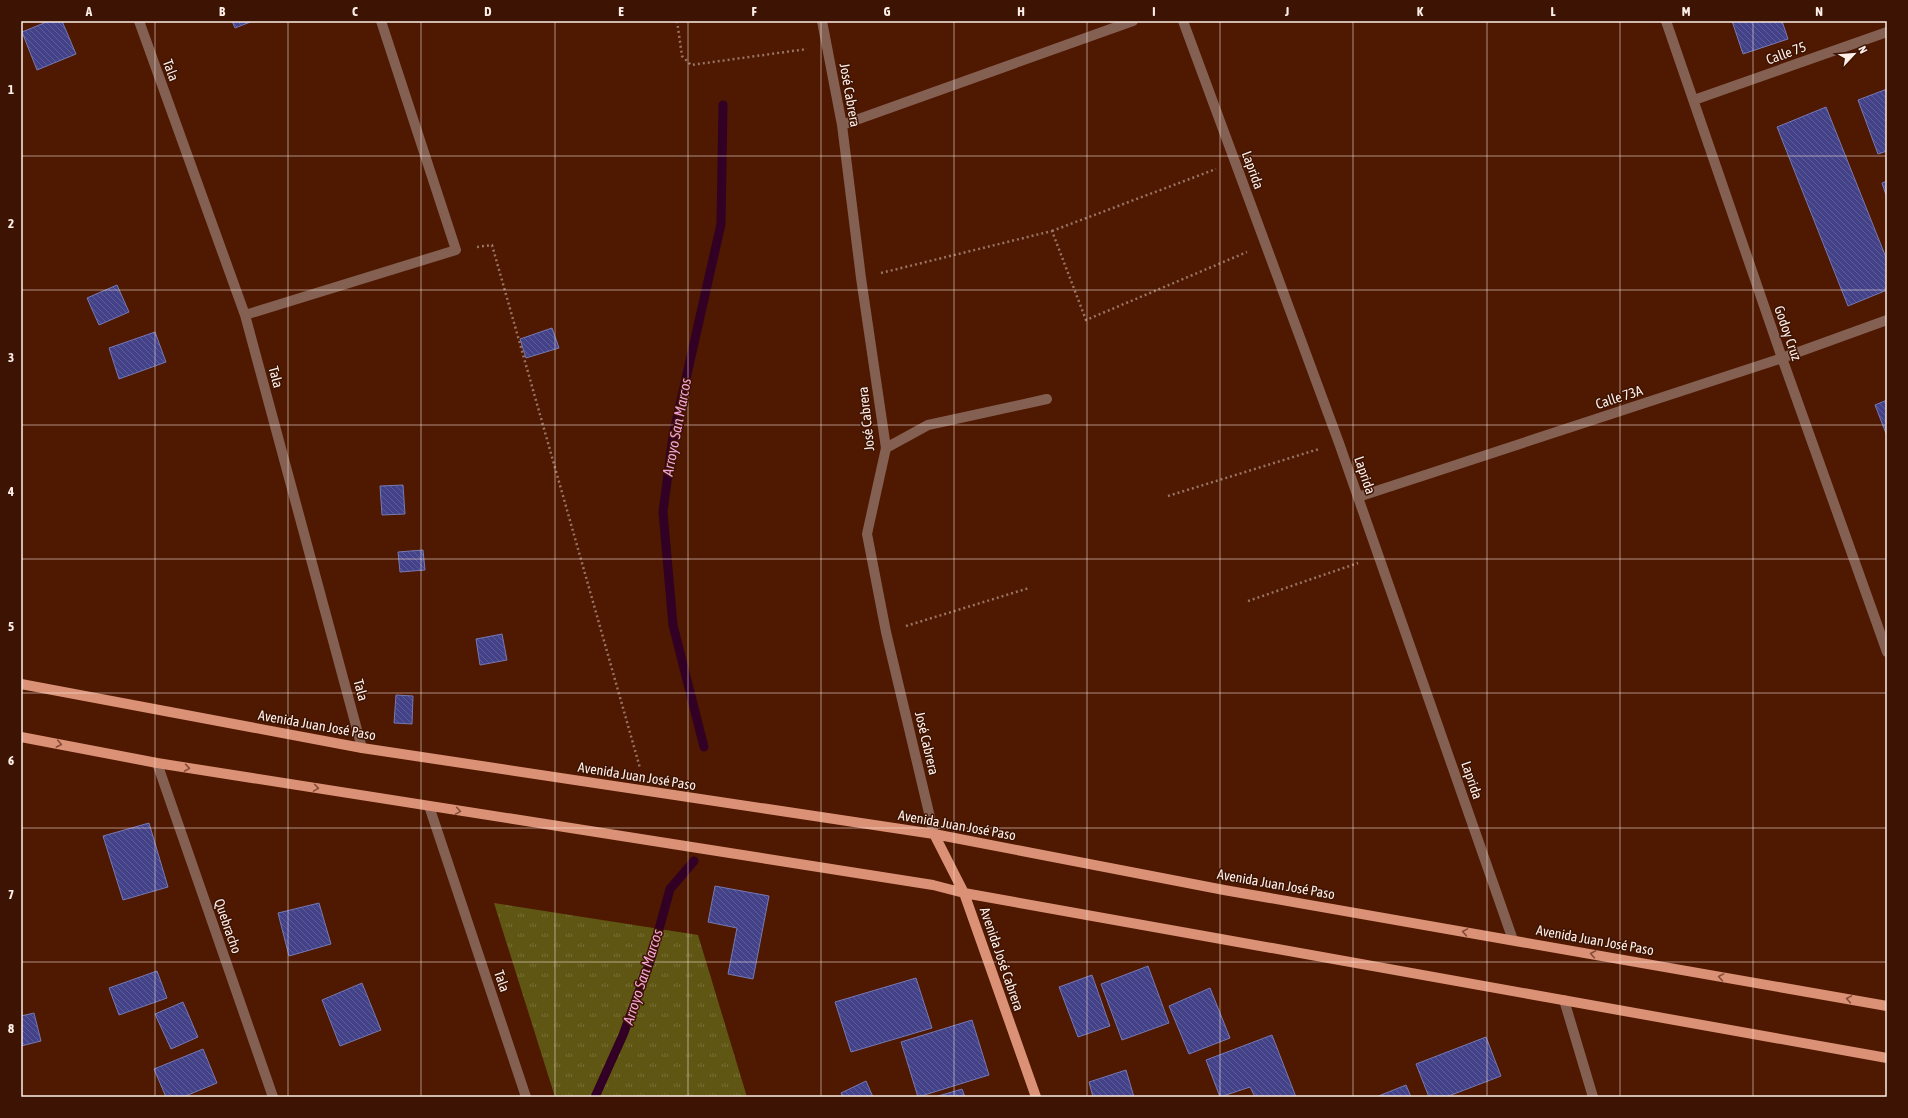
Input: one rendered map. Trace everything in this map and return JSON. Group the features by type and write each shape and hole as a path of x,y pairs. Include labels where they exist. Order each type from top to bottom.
{"main road":[{"name":"Avenida Juan José Paso","path":"21,684 362,748 646,792 934,834 1224,890 1887,1006"},
{"path":"21,737 157,763 933,885 964,893 1887,1058"},
{"name":"Avenida José Cabrera","path":"934,834 964,893 1036,1097"}],"street":[{"name":"Tala","path":"139,21 245,315 362,748"},
{"path":"245,315 456,250 380,21"},
{"name":"José Cabrera","path":"822,21 842,125 861,278 886,448 867,534 886,632 934,834"},
{"path":"842,125 1133,21"},
{"name":"Laprida","path":"1183,21 1339,443 1513,940"},
{"name":"Godoy Cruz","path":"1666,21 1782,358 1887,652"},
{"name":"Calle 75","path":"1694,100 1887,32"},
{"name":"Calle 73A","path":"1358,497 1782,358 1887,320"},
{"path":"886,448 928,425 1047,399"},
{"name":"Quebracho","path":"157,763 273,1097"},
{"name":"Tala","path":"428,806 526,1097"},
{"path":"1564,1000 1593,1097"}],"path":[{"path":"677,21 682,56 691,65 827,46"},
{"path":"861,278 1052,231 1235,162"},
{"path":"1052,231 1086,320 1266,244"},
{"path":"456,250 492,245 646,792"},
{"path":"1168,496 1339,443"},
{"path":"1248,601 1379,556"},
{"path":"886,632 1029,588"}],"green space":[{"path":"494,903 698,935 747,1097 555,1097"}],"building":[{"path":"49,21 62,21 76,54 37,70 22,32"},
{"path":"232,21 253,21 235,28"},
{"path":"1732,21 1782,21 1788,39 1743,54"},
{"path":"1887,89 1887,151 1878,154 1858,100"},
{"path":"1826,107 1887,260 1887,290 1848,306 1777,127"},
{"path":"1887,181 1887,198 1882,183"},
{"path":"117,285 129,312 99,325 87,298"},
{"path":"552,328 559,348 526,358 520,339"},
{"path":"155,332 166,362 119,379 109,348"},
{"path":"1887,400 1887,436 1875,405"},
{"path":"403,485 405,514 382,515 380,486"},
{"path":"423,550 425,570 400,572 398,552"},
{"path":"502,634 507,660 480,665 476,639"},
{"path":"396,695 413,696 412,724 394,723"},
{"path":"149,823 168,887 123,900 103,836"},
{"path":"715,886 769,896 753,979 728,974 737,928 708,922"},
{"path":"319,903 331,944 289,956 278,913"},
{"path":"1148,966 1169,1023 1122,1040 1101,984"},
{"path":"157,971 167,998 119,1015 109,988"},
{"path":"1092,975 1110,1026 1078,1037 1059,987"},
{"path":"916,978 932,1028 851,1052 835,1002"},
{"path":"362,983 381,1030 340,1046 322,1000"},
{"path":"1210,988 1230,1038 1189,1054 1169,1006"},
{"path":"183,1002 198,1037 171,1049 155,1014"},
{"path":"34,1013 41,1041 21,1046 21,1016"},
{"path":"972,1020 989,1075 918,1097 901,1042"},
{"path":"1272,1035 1296,1097 1255,1097 1250,1087 1220,1097 1206,1060"},
{"path":"1486,1037 1501,1076 1446,1097 1429,1097 1416,1064"},
{"path":"203,1049 217,1083 183,1097 166,1097 154,1069"},
{"path":"1126,1070 1134,1097 1093,1097 1089,1082"},
{"path":"866,1081 873,1097 843,1097 841,1093"},
{"path":"1406,1085 1411,1097 1376,1097"},
{"path":"962,1089 965,1097 935,1097"}],"waterway":[{"name":"Arroyo San Marcos","path":"704,747 673,625 663,512 673,436 721,224 723,105"},
{"name":"Arroyo San Marcos","path":"595,1097 623,1035 650,962 670,889 694,861"}]}
